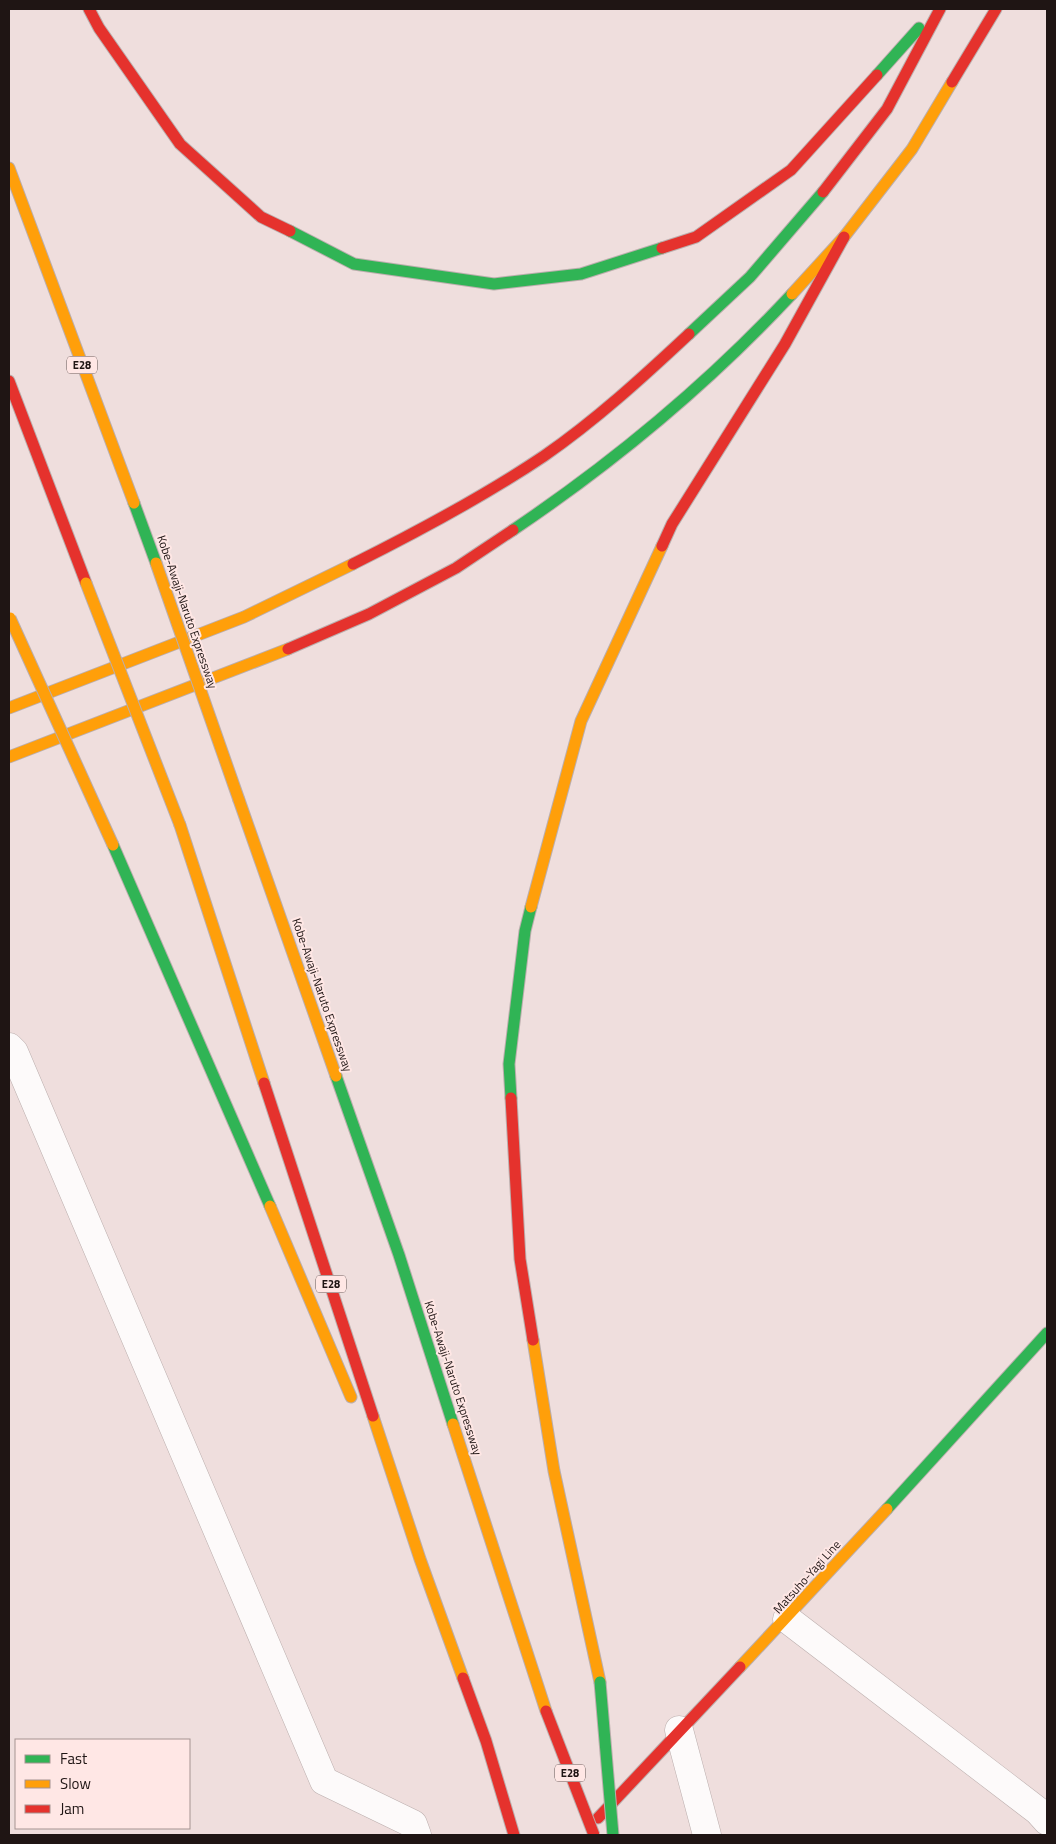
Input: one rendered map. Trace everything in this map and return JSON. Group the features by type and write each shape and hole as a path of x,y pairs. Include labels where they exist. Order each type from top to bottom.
{"main road":[{"path":"90,9 99,28 180,144 261,217 354,264 494,284 582,274 696,237 791,170 938,9"},
{"path":"9,708 244,617 432,526 545,456 634,386 750,277 822,194 887,109 938,9"},
{"path":"9,757 264,660 369,614 456,568 556,501 672,411 770,317 844,237 912,149 990,22 996,9"},
{"name":"Kobe-Awaji-Naruto Expressway","path":"9,168 156,563 398,1255 546,1711 594,1835"},
{"path":"614,1835 600,1682 554,1471 520,1259 508,1064 525,931 554,816 581,721 619,637 672,524 785,344 844,237"},
{"name":"E28","path":"9,381 180,825 420,1559 486,1741 514,1835"},
{"path":"9,616 202,1046 354,1404"},
{"name":"Matsuho-Yagi Line","path":"582,1835 679,1730 788,1619 1047,1333"},
{"path":"366,1431 420,1559"}],"street":[{"path":"9,1047 14,1052 324,1781 413,1824 417,1835"},
{"path":"788,1619 1038,1811 1047,1821"},
{"path":"679,1730 707,1835"}],"traffic: fast":[{"path":"877,75 919,28"},
{"path":"689,334 750,277 823,192"},
{"path":"290,231 354,264 494,284 581,274 662,248"},
{"path":"513,530 587,477 659,420 727,359 792,294"},
{"path":"134,503 156,563"},
{"path":"113,845 270,1206"},
{"path":"511,1098 509,1064 525,931 531,907"},
{"path":"336,1076 399,1255 453,1424"},
{"path":"887,1509 1047,1333"},
{"path":"600,1682 613,1835"}],"traffic: slow":[{"path":"792,294 844,237 912,149 952,82"},
{"path":"9,168 134,503"},
{"path":"531,907 581,721 662,546"},
{"path":"156,563 239,800"},
{"path":"9,708 244,617 353,564"},
{"path":"86,583 180,825"},
{"path":"10,618 113,845"},
{"path":"9,757 288,649"},
{"path":"239,800 336,1076"},
{"path":"180,825 264,1083"},
{"path":"270,1206 351,1397"},
{"path":"533,1340 554,1471 600,1682"},
{"path":"373,1416 420,1559 463,1678"},
{"path":"453,1424 546,1711"},
{"path":"740,1667 887,1509"}],"traffic: jam":[{"path":"89,9 99,28 180,144 261,217 290,231"},
{"path":"823,192 887,109 940,9"},
{"path":"952,82 996,9"},
{"path":"662,248 696,237 791,170 877,75"},
{"path":"662,546 672,524 785,344 844,237"},
{"path":"353,564 498,486 544,456 601,413 689,334"},
{"path":"9,381 86,583"},
{"path":"288,649 369,614 456,568 513,530"},
{"path":"264,1083 373,1416"},
{"path":"511,1098 520,1259 533,1340"},
{"path":"598,1818 740,1667"},
{"path":"463,1678 486,1741 514,1835"},
{"path":"546,1711 594,1835"}]}
